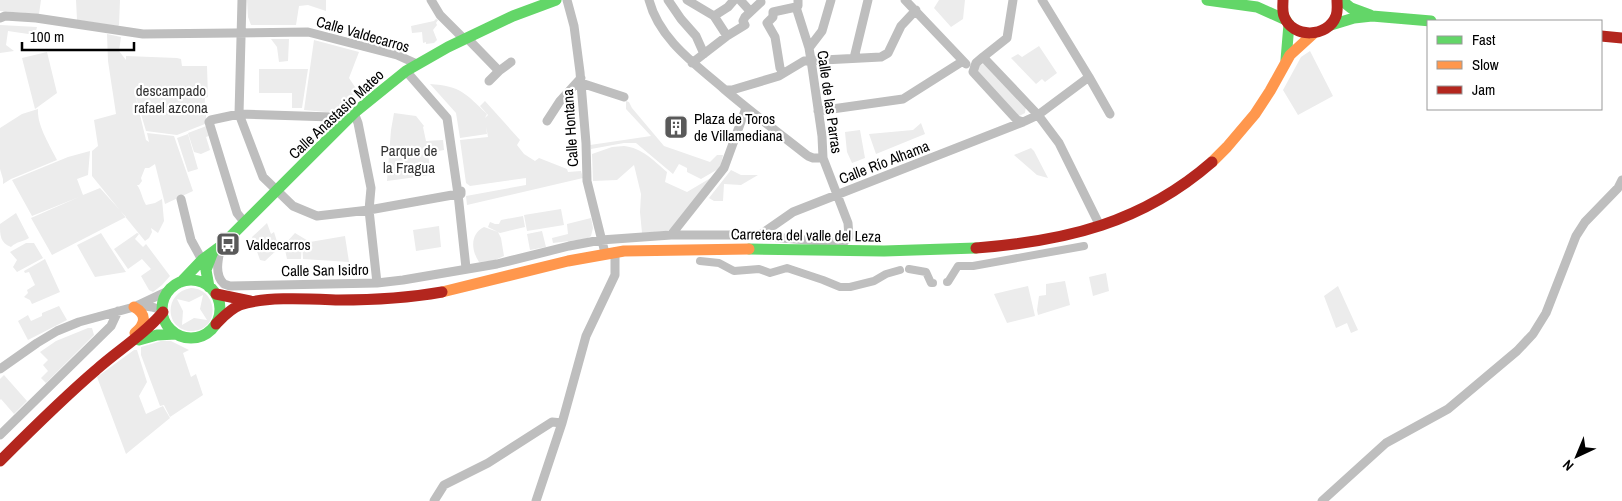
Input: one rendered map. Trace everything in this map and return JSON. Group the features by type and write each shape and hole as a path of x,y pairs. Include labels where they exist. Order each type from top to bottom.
{"main road":[{"name":"Calle Anastasio Mateo","path":"181,282 207,261 374,95 411,68 465,39 513,16 556,0"},
{"path":"1207,0 1252,5 1271,11 1300,32 1313,34"},
{"path":"1252,5 1270,0"},
{"name":"Carretera del valle del Leza","path":"1283,0 1282,9 1287,22 1289,39 1286,60"},
{"path":"1331,25 1338,11 1337,0"},
{"path":"1341,0 1351,8 1372,16 1427,21"},
{"name":"Carretera del valle del Leza","path":"257,302 302,299 363,300 401,298 444,291 571,259 610,253 711,249 865,252 966,250 1046,240 1100,226 1140,211 1202,173 1229,147 1248,124 1270,92 1286,60 1298,45 1313,34 1331,25 1354,18 1372,16"},
{"path":"1602,36 1622,38"},
{"path":"207,261 212,290 220,309 216,324"},
{"path":"98,368 153,325 163,311 166,297 170,290 181,282 198,282 212,290 257,302"},
{"path":"163,311 169,328 184,338 194,338 203,336 211,331 228,311 238,306 257,302"},
{"path":"0,461 98,368 114,350 141,328 144,319 142,312 136,306"},
{"path":"134,341 157,335 176,334"}],"street":[{"path":"242,0 240,114 264,177 294,206 317,216 369,210 458,194"},
{"path":"431,0 440,15 499,71"},
{"name":"Calle Hontana","path":"567,0 574,26 581,80 587,181 601,240 610,253"},
{"path":"649,0 654,16 684,56 746,108 808,156 823,158"},
{"path":"686,0 714,16 726,36"},
{"path":"714,16 728,7 734,0"},
{"path":"740,0 750,12"},
{"path":"809,48 822,31 831,0"},
{"path":"854,58 868,0"},
{"path":"905,0 1012,115 1026,121 1032,116 1032,111 1028,104"},
{"path":"973,72 973,67 980,60 1007,38 1012,0"},
{"path":"1042,0 1090,77 1110,114"},
{"path":"692,62 726,36 745,25 743,21 761,1 773,12 773,17 767,23 775,37 780,68 783,73"},
{"path":"672,2 696,36 704,54"},
{"path":"773,12 797,3"},
{"name":"Calle de las Parras","path":"749,235 834,242 845,241 849,236 848,222 823,158 822,136 809,48 797,3"},
{"path":"725,90 732,90 769,80 804,61 881,57 888,53 901,26 916,10"},
{"path":"0,18 5,16 36,18 143,34 241,32"},
{"name":"Calle Valdecarros","path":"241,32 308,32 397,55 411,68"},
{"path":"964,62 972,65 980,60"},
{"path":"980,60 1028,104 1059,143 1100,226"},
{"path":"488,81 511,62"},
{"path":"818,111 903,99 964,62"},
{"path":"411,68 447,118 466,268"},
{"path":"1038,115 1090,77"},
{"path":"546,121 560,101 581,80 624,97"},
{"path":"671,235 724,168 746,108"},
{"path":"354,113 371,188 369,210 377,283"},
{"path":"244,223 236,213 209,122 240,114 332,117 343,124"},
{"name":"Calle Río Alhama","path":"749,235 760,235 793,212 1038,115"},
{"path":"1322,501 1386,443 1448,408 1517,351 1533,334 1546,313 1576,236 1585,222 1618,188 1622,180"},
{"path":"181,199 191,240 207,261"},
{"name":"Calle San Isidro","path":"221,246 218,258 218,275 224,284 230,286 377,283 426,277 466,268 497,264 601,240 671,235 749,235"},
{"path":"536,501 562,423 586,336 615,274 610,253"},
{"path":"0,369 37,343 57,332 79,322 136,306 170,290"},
{"path":"136,306 152,306 163,311"},
{"path":"0,435 111,326 118,311"},
{"path":"434,501 444,485 488,463 552,422 562,423"}],"green space":[{"path":"0,0 41,0 39,14 0,11"},
{"path":"76,0 120,0 119,25 77,20"},
{"path":"247,0 326,0 326,11 308,5 299,6 296,25 251,25 248,17"},
{"path":"939,0 965,0 963,19 951,27 934,8"},
{"path":"438,20 437,25 433,30 437,40 434,43 423,43 422,32 412,33 411,26"},
{"path":"0,25 37,27 35,35 8,31 6,45 14,51 0,53"},
{"name":"descampado rafael azcona","path":"107,34 121,37 119,51 126,60 126,56 177,58 181,59 182,66 207,66 208,97 205,98 205,124 177,135 146,131 135,94 146,140 149,142 147,133 174,136 193,191 165,204 155,164 145,168 141,178 142,181 137,185 146,205 162,199 164,221 158,233 151,228 152,232 145,241 92,176 92,151 98,146 94,120 116,114 108,61"},
{"path":"271,39 289,39 288,61 279,62 277,47"},
{"path":"314,40 359,52 349,78 359,93 337,113 304,110"},
{"path":"1039,46 1057,73 1045,82 1042,79 1036,84 1011,58 1018,54 1022,57"},
{"path":"1310,51 1333,96 1298,115 1283,90 1301,57"},
{"path":"47,52 57,93 35,109 22,58"},
{"path":"984,64 1026,106 1025,113 1019,116 977,76 976,69"},
{"path":"259,69 308,69 302,108 292,108 292,93 259,93"},
{"path":"430,84 449,87 462,92 487,114 485,118 488,115 480,106 485,101 520,140 517,145 524,154 535,161 539,158 567,169 568,172 581,171 583,178 467,205 466,196 526,185 526,178 470,186 466,183 460,140 488,137 486,126 487,134 460,138 456,113"},
{"path":"626,101 629,102 664,146 710,162 717,155 723,155 720,168 701,179 687,172 687,168 679,164 673,174 636,143 624,143 591,149 590,145 651,136 626,109"},
{"path":"38,109 42,129 57,160 3,184 0,169 0,128 22,114"},
{"name":"Parque de la Fragua","path":"394,113 416,116 424,126 426,141 443,140 444,150 428,153 431,175 387,181"},
{"path":"921,123 925,134 876,154 869,134 913,130"},
{"path":"209,125 211,135 206,137 210,150 201,154 194,152 188,133"},
{"path":"860,130 865,158 852,163 847,152 845,132"},
{"path":"188,134 198,169 188,172 177,138"},
{"path":"624,146 636,149 647,155 667,172 665,182 687,192 719,173 672,229 642,233 641,194 634,165 617,180 593,181 592,154 612,147"},
{"path":"1031,148 1048,178 1037,175 1014,155"},
{"path":"90,151 88,175 77,179 83,195 100,188 126,217 52,255 31,218 79,197 32,216 12,180 68,157"},
{"path":"731,170 741,175 758,175 741,185 724,184 723,201 714,201 709,198"},
{"path":"561,209 564,225 527,231 524,215"},
{"path":"16,213 29,238 11,247 1,238 0,224"},
{"path":"523,216 525,227 500,233 488,227 490,222 499,224 501,220"},
{"path":"591,218 593,228 591,236 586,239 553,243 552,238 568,234 567,224"},
{"path":"267,223 271,234 274,232 279,248 265,261 260,260 252,237"},
{"path":"439,226 441,247 416,251 413,230"},
{"path":"484,227 498,232 504,256 493,261 479,262 474,252 473,243 476,234"},
{"path":"542,231 546,247 530,250 527,234"},
{"path":"101,233 126,272 95,277 77,245"},
{"path":"137,233 139,234 135,239 143,247 146,244 170,276 153,292 149,290 141,276 151,269 142,259 128,269 114,249"},
{"path":"295,233 310,242 345,236 349,262 303,259 302,238 301,259 287,259 284,245"},
{"path":"26,243 34,243 43,258 17,272 13,267 17,260 10,252"},
{"path":"45,259 60,292 32,304 30,300 24,297 28,293 27,290 35,285 29,272 25,273 24,271"},
{"path":"1106,273 1109,291 1093,296 1089,277"},
{"path":"1065,281 1070,305 1038,315 1039,296 1046,295 1046,284"},
{"path":"1028,286 1035,316 1007,323 994,294"},
{"path":"1338,286 1358,330 1351,333 1347,323 1336,328 1324,296"},
{"path":"191,288 200,290 207,295 211,302 212,317 202,329 184,330 172,319 172,304 175,297 182,291","holes":["203,295 200,309 207,320 194,318 182,325 183,311 177,299 189,302"]},
{"path":"59,306 67,320 28,340 18,321 28,315 31,321 42,316 42,313"},
{"path":"92,328 94,335 46,383 41,378 48,371 43,365 48,360 40,352 56,341"},
{"path":"161,341 171,341 189,350 183,353 191,377 196,374 203,395 170,417 164,405 160,406 141,355 141,347"},
{"path":"134,350 137,350 147,382 139,396 146,414 163,406 170,418 126,454 97,377"},
{"path":"4,375 27,401 14,414 0,400 0,379"}],"waterway":[{"path":"947,282 958,266 973,266 1084,246"},
{"path":"700,261 719,263 734,271 759,269 770,273 787,268 840,287 850,287 874,281 886,274 900,270"},
{"path":"909,269 926,272 931,283 933,283"}],"traffic: fast":[{"path":"181,282 202,260 221,246 354,113 406,71 448,47 513,16 556,0"},
{"path":"1207,0 1257,7 1286,20"},
{"path":"1341,0 1351,8 1370,15"},
{"path":"1331,25 1354,18 1372,16 1427,21"},
{"path":"1286,60 1289,24"},
{"path":"749,249 884,251 976,248"},
{"path":"209,287 206,270 212,254"},
{"path":"191,280 207,285 215,293 220,309 215,325 207,333 191,338 175,333 167,325 162,309 167,293 175,285 191,280"},
{"path":"139,340 157,335 176,334"}],"traffic: slow":[{"path":"1212,162 1255,114 1290,55 1313,34"},
{"path":"442,292 568,261 624,251 749,249"},
{"path":"134,307 143,316 143,323 135,333"}],"traffic: jam":[{"path":"1283,0 1283,14 1288,24 1294,29 1310,33 1326,29 1332,23 1337,14 1337,0"},
{"path":"1602,36 1622,38"},
{"path":"976,248 1041,240 1072,234 1102,225 1158,200 1185,183 1212,162"},
{"path":"216,324 236,307 262,300 378,299 442,292"},
{"path":"216,294 250,301"},
{"path":"0,461 71,392 148,328 163,312"}],"place":[{"name":"Plaza de Toros de Villamediana","path":"676,127"},
{"name":"Valdecarros","path":"228,244"}]}
